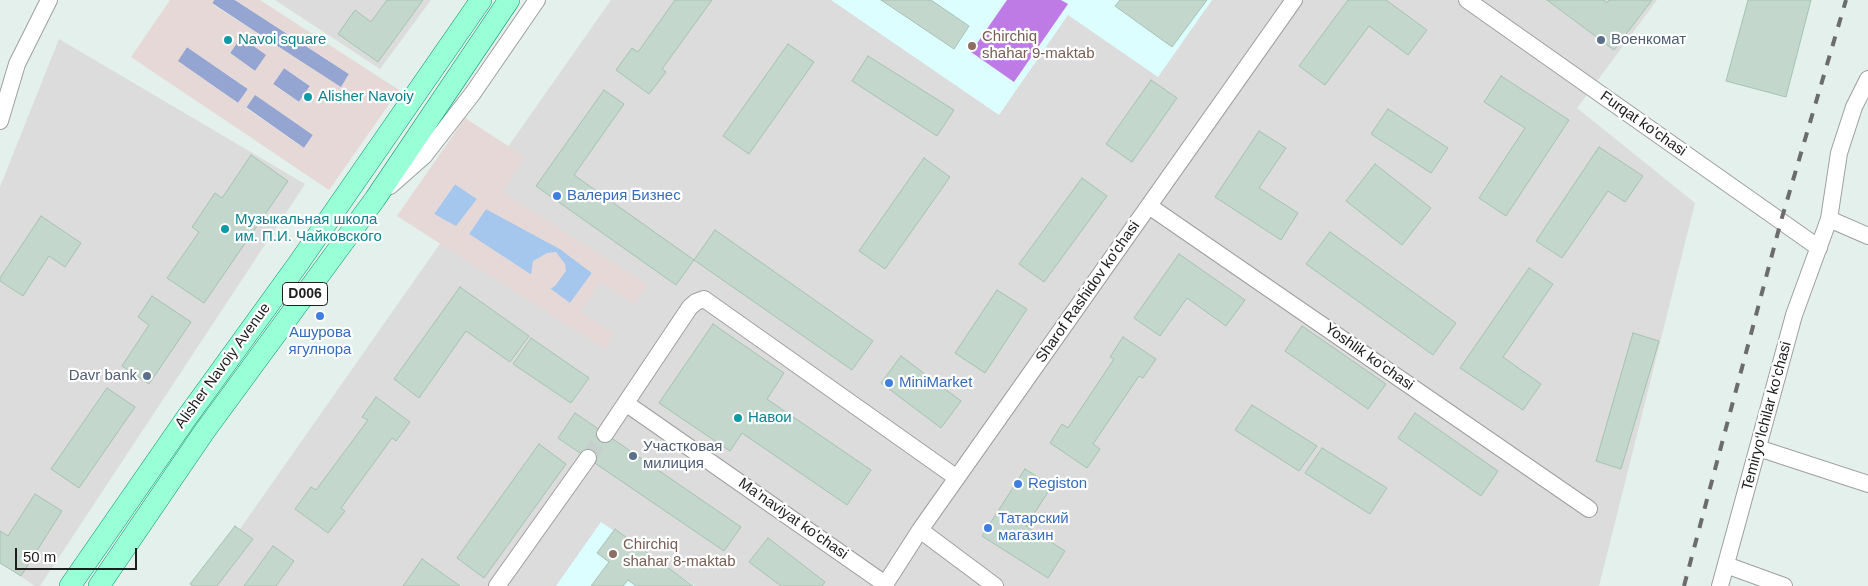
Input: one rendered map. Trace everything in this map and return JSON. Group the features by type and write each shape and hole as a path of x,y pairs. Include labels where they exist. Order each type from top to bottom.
{"main road":[{"name":"Alisher Navoiy Avenue","path":"70,586 184,420 298,264 481,0"},
{"name":"Alisher Navoiy Avenue","path":"99,586 204,432 375,199 509,0"}],"street":[{"path":"0,121 17,64 49,0"},
{"name":"Alisher Navoiy Avenue","path":"375,199 424,156 472,93 537,0"},
{"name":"Sharof Rashidov ko'chasi","path":"885,585 920,530 1294,0"},
{"name":"Furqat ko'chasi","path":"1467,0 1819,248"},
{"name":"Temiryo‘lchilar ko‘chasi","path":"1720,586 1794,315 1829,219 1839,153 1854,107 1868,79"},
{"name":"Yoshlik ko'chasi","path":"1149,206 1590,509"},
{"path":"1829,219 1868,236"},
{"path":"605,434 627,404 690,307 704,299 957,478"},
{"name":"Ma’naviyat ko'chasi","path":"627,404 885,585"},
{"path":"1758,448 1868,484"},
{"path":"497,586 588,458"},
{"path":"920,530 995,586"},
{"path":"1726,565 1784,586"}],"shaded area":[{"name":"Navoi square","path":"170,0 214,0 212,4 341,87 349,74 235,0 260,0 399,90 329,190 131,57","holes":["241,37 266,55 255,71 230,53","187,47 248,89 238,103 178,61","284,68 310,86 299,102 273,84","255,95 313,135 304,148 246,108"]},
{"path":"214,0 235,0 349,74 341,88 212,3"},
{"path":"275,0 431,0 380,69"},
{"path":"611,0 1657,0 1577,108 1695,203 1599,586 200,586"},
{"name":"Chirchiq shahar 9-maktab","path":"831,0 1212,0 1158,77 1068,15 999,115"},
{"path":"1007,0 1061,0 1068,4 1014,82 971,52"},
{"path":"241,37 267,55 255,71 230,53"},
{"path":"59,39 305,184 40,586 35,586 0,562 0,187"},
{"path":"187,47 248,89 238,103 177,61"},
{"path":"284,68 310,86 299,102 273,84"},
{"path":"255,94 313,135 304,148 246,107"},
{"path":"465,118 525,157 502,192 648,285 635,304 600,282 580,312 614,334 605,349 397,216","holes":["455,184 477,199 456,226 434,214","486,209 560,249 592,273 570,303 550,289 555,286 566,271 565,264 556,252 547,253 533,261 531,275 469,234"]},
{"path":"455,184 477,199 456,227 434,214"},
{"path":"486,209 560,249 592,273 570,303 532,275 469,234"},
{"name":"Chirchiq shahar 8-maktab","path":"601,522 695,586 556,586"}],"building":[{"path":"387,0 423,0 378,62 338,34 355,10 371,22"},
{"path":"675,0 712,0 662,69 666,72 649,94 616,70 632,48 638,52"},
{"path":"881,0 931,0 969,26 954,49"},
{"path":"1120,0 1207,0 1172,47 1115,6"},
{"path":"1348,0 1386,0 1427,30 1408,55 1369,26 1325,85 1299,66"},
{"path":"1547,0 1604,0 1607,3 1609,0 1652,0 1614,50"},
{"path":"1748,0 1811,0 1786,97 1726,81"},
{"path":"788,44 814,62 749,154 723,136"},
{"path":"868,56 954,110 937,136 852,81"},
{"path":"1501,76 1569,120 1506,216 1479,198 1525,128 1484,102"},
{"path":"1151,80 1177,98 1132,162 1106,144"},
{"path":"604,90 624,104 574,175 694,260 676,285 536,186"},
{"path":"1388,109 1448,148 1431,173 1371,134"},
{"path":"1259,131 1286,148 1259,188 1298,213 1281,240 1215,197"},
{"path":"1599,147 1643,176 1625,202 1608,191 1562,258 1536,241"},
{"name":"Музыкальная школа им. П.И. Чайковского","path":"251,155 288,181 204,303 167,278 199,232 192,227 215,193 222,198"},
{"path":"924,158 950,177 885,269 859,251"},
{"path":"1375,164 1431,208 1402,245 1346,201"},
{"path":"1082,178 1107,196 1044,282 1019,264"},
{"path":"41,216 81,243 65,267 49,256 23,296 0,281 0,278"},
{"path":"715,230 873,341 852,370 694,260"},
{"path":"1330,232 1456,323 1433,355 1306,264"},
{"path":"1179,254 1245,300 1226,326 1187,298 1160,336 1134,318"},
{"path":"1529,268 1553,284 1503,357 1541,384 1523,410 1460,368"},
{"path":"460,287 529,336 510,362 466,331 419,398 394,379"},
{"path":"997,290 1027,309 985,373 955,353"},
{"path":"152,296 191,322 149,384 122,366 149,325 138,317"},
{"name":"Навои","path":"713,324 784,373 767,399 871,470 847,505 742,433 730,451 659,403"},
{"path":"1302,326 1386,384 1368,409 1285,351"},
{"path":"1633,333 1659,341 1621,469 1596,461"},
{"path":"1123,337 1156,359 1143,378 1139,376 1093,444 1100,449 1087,468 1050,443 1062,424 1068,428 1114,359 1110,357"},
{"path":"531,338 589,378 571,403 513,364"},
{"path":"901,356 961,401 941,428 881,383"},
{"path":"107,388 135,407 79,488 51,469"},
{"path":"376,397 410,422 396,441 392,438 341,508 345,511 328,533 295,509 311,487 316,490 368,420 362,417"},
{"path":"1252,405 1317,446 1299,471 1235,430"},
{"path":"575,413 741,527 724,551 558,438"},
{"path":"1415,413 1498,471 1481,496 1398,438"},
{"path":"539,444 566,464 484,578 457,558"},
{"path":"1322,448 1387,488 1370,514 1305,473"},
{"path":"1025,469 1052,486 1026,526 1065,551 1048,578 982,536"},
{"path":"35,494 62,511 21,576 0,563 0,531 8,536"},
{"path":"235,526 253,539 217,586 193,586 190,584"},
{"name":"Chirchiq shahar 8-maktab","path":"615,529 693,586 636,586 628,580 623,586 591,586 609,562 597,553"},
{"path":"768,538 825,582 822,586 781,586 749,562"},
{"path":"273,546 294,561 276,586 244,586"},
{"path":"422,559 460,586 403,586"}],"tunnel":[{"path":"588,458 605,434"}],"railway":[{"path":"1684,586 1781,221 1846,0"}],"place":[{"name":"Navoi square","path":"228,40"},
{"name":"Военкомат","path":"1601,40"},
{"name":"Chirchiq shahar 9-maktab","path":"972,46"},
{"name":"Alisher Navoiy","path":"308,97"},
{"name":"Валерия Бизнес","path":"557,196"},
{"name":"Музыкальная школа им. П.И. Чайковского","path":"225,229"},
{"name":"Ашурова ягулнора","path":"320,316"},
{"name":"Davr bank","path":"147,376"},
{"name":"MiniMarket","path":"889,383"},
{"name":"Навои","path":"738,418"},
{"name":"Участковая милиция","path":"633,456"},
{"name":"Registon","path":"1018,484"},
{"name":"Татарский магазин","path":"988,528"},
{"name":"Chirchiq shahar 8-maktab","path":"613,554"}]}
